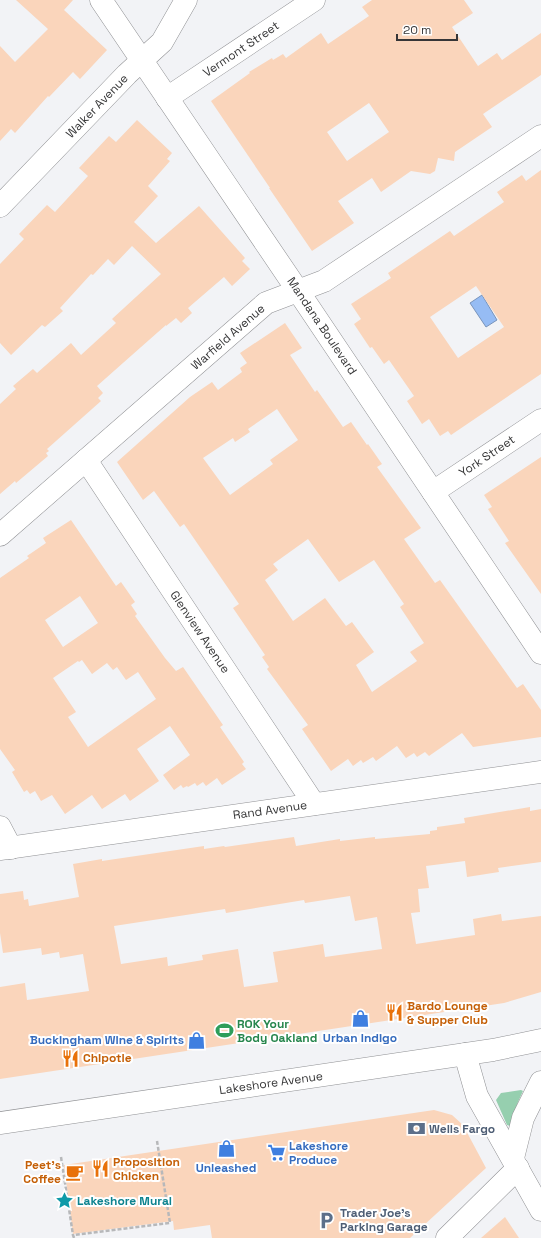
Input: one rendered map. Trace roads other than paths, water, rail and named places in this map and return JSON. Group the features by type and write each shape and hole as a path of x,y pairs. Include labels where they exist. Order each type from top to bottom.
{"street":[{"name":"Mandana Boulevard","path":"100,0 298,291 541,653"},
{"name":"Walker Avenue","path":"0,206 127,74 162,42 186,0"},
{"name":"Vermont Street","path":"167,98 314,0"},
{"name":"Warfield Avenue","path":"0,535 266,304 324,281 541,136"},
{"name":"York Street","path":"433,492 541,420"},
{"name":"Glenview Avenue","path":"86,460 314,804"},
{"name":"Rand Avenue","path":"5,849 541,772"},
{"path":"0,827 5,849"},
{"name":"Lakeshore Avenue","path":"0,1123 493,1050 541,1040"},
{"path":"465,1054 477,1096 541,1210"},
{"path":"447,1238 515,1163 523,1118 541,1082"}],"water":[{"path":"482,295 497,320 486,327 470,303"}],"place":[{"name":"Bardo Lounge & Supper Club","path":"394,1013"},
{"name":"Urban Indigo","path":"360,1019"},
{"name":"ROK Your Body Oakland","path":"224,1031"},
{"name":"Buckingham Wine & Spirits","path":"197,1040"},
{"name":"Chipotle","path":"70,1058"},
{"name":"Wells Fargo","path":"416,1129"},
{"name":"Unleashed","path":"226,1149"},
{"name":"Lakeshore Produce","path":"276,1153"},
{"name":"Proposition Chicken","path":"100,1169"},
{"name":"Peet's Coffee","path":"74,1172"},
{"name":"Lakeshore Mural","path":"64,1201"},
{"name":"Trader Joe's Parking Garage","path":"327,1220"}]}
